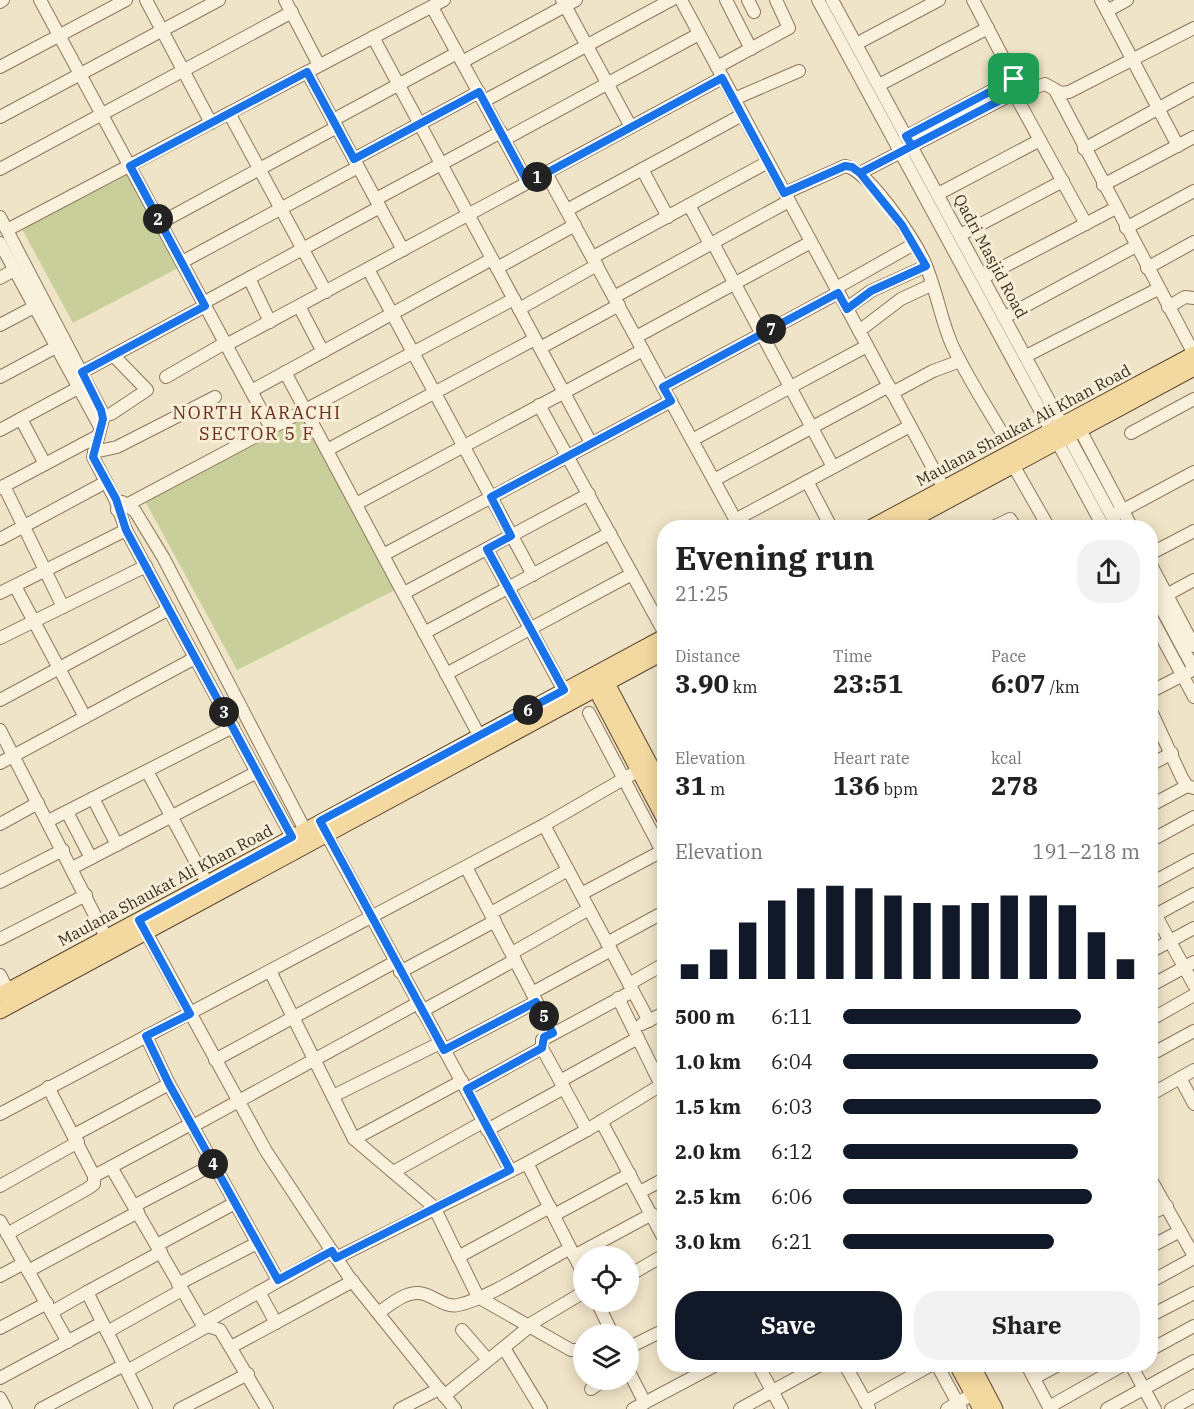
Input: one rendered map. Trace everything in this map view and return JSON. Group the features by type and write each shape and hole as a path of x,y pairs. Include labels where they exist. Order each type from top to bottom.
{"main road":[{"name":"Maulana Shaukat Ali Khan Road","path":"888,520 1013,465 1066,430 1194,354"},
{"name":"Maulana Shaukat Ali Khan Road","path":"909,520 946,494 1066,430 1194,368"},
{"name":"Maulana Shaukat Ali Khan Road","path":"0,1011 143,926 598,680 657,642"},
{"name":"Maulana Shaukat Ali Khan Road","path":"4,993 106,937 143,926 207,883 298,833 323,827 564,690 598,680 657,655"},
{"path":"598,680 657,805"},
{"path":"598,680 657,776"},
{"path":"961,1372 981,1409"},
{"path":"976,1372 995,1409"}],"street":[{"path":"40,0 271,428"},
{"path":"0,67 126,0"},
{"path":"146,0 211,123"},
{"path":"0,117 219,0"},
{"path":"285,0 319,65"},
{"path":"182,262 280,209 420,124 587,46 671,0"},
{"path":"681,0 946,494"},
{"path":"726,0 751,49"},
{"path":"748,0 754,12"},
{"path":"166,377 631,127 719,72 751,49 789,28 776,0"},
{"name":"Qadri Masjid Road","path":"819,0 900,152 1066,430"},
{"name":"Qadri Masjid Road","path":"833,0 1066,430 1110,519"},
{"path":"856,44 939,0"},
{"path":"973,0 1040,140 1086,224"},
{"path":"1127,0 1104,5 1178,146"},
{"path":"160,223 259,169 398,84 460,57 568,2 587,46 631,127"},
{"path":"7,230 435,3 460,57 528,183"},
{"path":"0,169 292,12"},
{"path":"879,85 988,28"},
{"path":"860,173 900,152 909,141 1016,87 1028,90 1045,84 1055,90 1069,92 1194,28"},
{"path":"82,372 302,249 441,164 607,84 699,34"},
{"path":"372,37 591,443"},
{"path":"734,99 799,71"},
{"path":"307,72 403,250"},
{"path":"1084,148 1194,89"},
{"path":"1055,90 1194,354"},
{"path":"229,113 326,292"},
{"path":"567,210 742,115"},
{"path":"1103,185 1194,137"},
{"path":"938,194 1040,140"},
{"path":"120,504 413,353 516,304 768,162"},
{"path":"327,450 616,301 787,197 845,166 852,167 860,173 884,201 914,244 926,266 945,329 960,361 1002,433"},
{"path":"642,169 668,217"},
{"path":"546,173 736,520"},
{"path":"960,235 1063,181"},
{"path":"1126,228 1194,191"},
{"path":"689,205 833,467"},
{"path":"984,278 1116,208"},
{"path":"0,217 82,372 100,426 94,452 96,464 120,504 126,530 256,772 298,833"},
{"path":"251,391 392,314 575,225"},
{"path":"636,337 811,242"},
{"path":"1147,268 1194,242"},
{"path":"0,243 100,426"},
{"path":"663,387 761,334 914,244"},
{"path":"1005,316 1136,246"},
{"path":"847,309 871,291 926,266"},
{"path":"368,269 533,575"},
{"path":"0,278 15,270"},
{"path":"249,278 270,322"},
{"path":"859,331 901,299 932,285"},
{"path":"1026,356 1158,289"},
{"path":"1168,307 1185,297 1194,298"},
{"path":"299,306 323,352"},
{"path":"0,325 34,307"},
{"path":"0,377 56,346"},
{"path":"692,440 867,346"},
{"path":"356,504 643,350"},
{"path":"63,607 2,487 45,464 147,390 113,355"},
{"path":"714,480 890,390 960,361"},
{"path":"285,372 480,737"},
{"path":"0,430 78,388"},
{"path":"94,452 117,447 215,397"},
{"path":"1131,433 1194,399"},
{"path":"383,555 671,401"},
{"path":"539,405 657,619"},
{"path":"21,419 45,464"},
{"path":"745,520 833,467 910,426"},
{"path":"1066,430 1110,519 1194,472"},
{"path":"1013,465 1044,520"},
{"path":"0,539 106,482"},
{"path":"807,482 827,520"},
{"path":"404,593 589,494"},
{"path":"120,504 135,511 163,557 222,670 298,833"},
{"path":"0,593 126,530"},
{"path":"1158,550 1194,531"},
{"path":"424,633 610,534"},
{"path":"487,549 564,690"},
{"path":"0,639 146,566"},
{"path":"446,674 632,574"},
{"path":"1162,597 1194,580"},
{"path":"15,586 85,717"},
{"path":"1158,586 1162,597 1189,638 1194,697"},
{"path":"1158,594 1162,597"},
{"path":"0,700 169,609"},
{"path":"1158,626 1190,671"},
{"path":"0,763 195,658"},
{"path":"206,678 222,670"},
{"path":"1158,688 1190,671"},
{"path":"589,713 657,839"},
{"path":"48,821 233,727"},
{"path":"0,730 106,937"},
{"path":"1158,732 1191,787 1158,802"},
{"path":"1158,761 1172,753"},
{"path":"0,1114 466,867 639,770"},
{"path":"147,771 207,883"},
{"path":"72,868 256,772"},
{"path":"93,798 117,845"},
{"path":"0,824 38,803"},
{"path":"67,812 91,858"},
{"path":"1158,837 1194,817"},
{"path":"544,825 649,1021"},
{"path":"323,827 510,1170"},
{"path":"0,882 63,850"},
{"path":"581,894 657,856"},
{"path":"1158,880 1194,860"},
{"path":"466,867 553,1033"},
{"path":"215,1060 294,1017 398,967 493,917 568,870"},
{"path":"1158,910 1194,894"},
{"path":"0,939 86,895"},
{"path":"94,1176 513,957 589,909"},
{"path":"333,1096 442,1046 534,997 657,916"},
{"path":"1158,922 1189,965 1194,985"},
{"path":"143,926 266,1151 352,1281 455,1409"},
{"path":"1158,948 1194,928"},
{"path":"1158,982 1189,965"},
{"path":"587,1130 542,1048 544,1037 618,998 657,969"},
{"path":"270,971 354,1139 434,1207 478,1298 573,1350"},
{"path":"0,975 4,993"},
{"path":"1158,1015 1194,995"},
{"path":"618,998 636,1033 657,1065"},
{"path":"393,1172 562,1085 657,1017"},
{"path":"1158,1051 1194,1031"},
{"path":"146,1036 169,1084 278,1280"},
{"path":"354,1139 542,1048"},
{"path":"1158,1090 1194,1070"},
{"path":"1180,1078 1194,1104"},
{"path":"0,1186 76,1138 169,1084"},
{"path":"48,1088 76,1138 94,1176 94,1184 3,1228 68,1342"},
{"path":"41,1409 125,1368 204,1325 278,1280 527,1163 657,1092"},
{"path":"602,1121 657,1224"},
{"path":"527,1163 572,1252"},
{"path":"0,1276 26,1267 136,1209 214,1164"},
{"path":"111,1167 204,1325 220,1330 267,1409"},
{"path":"458,1257 630,1174"},
{"path":"640,1191 657,1182"},
{"path":"1158,1191 1194,1257 1158,1277"},
{"path":"0,1328 87,1292 235,1203"},
{"path":"1158,1210 1167,1206"},
{"path":"378,1313 410,1294 421,1293 443,1304 456,1305 478,1298 652,1214"},
{"path":"1158,1243 1180,1231"},
{"path":"0,1378 68,1342 105,1328 257,1243"},
{"path":"639,1270 657,1259"},
{"path":"231,1347 352,1281"},
{"path":"87,1292 146,1409"},
{"path":"259,1292 276,1323"},
{"path":"1158,1312 1194,1293"},
{"path":"400,1409 442,1392 504,1348 528,1326 573,1299"},
{"path":"1158,1346 1194,1326"},
{"path":"462,1330 488,1360"},
{"path":"639,1342 657,1334"},
{"path":"504,1348 541,1409"},
{"path":"1107,1409 1194,1361"},
{"path":"635,1390 640,1406 703,1372"},
{"path":"762,1372 782,1409"},
{"path":"740,1409 808,1372"},
{"path":"849,1372 867,1405 920,1372"},
{"path":"940,1372 955,1407 973,1394"},
{"path":"1031,1372 1049,1408 1111,1372"},
{"path":"1034,1378 1045,1372"},
{"path":"1135,1372 1155,1409"},
{"path":"180,1409 248,1374"},
{"path":"1171,1409 1194,1396"},
{"path":"0,1398 6,1409"}],"green space":[{"path":"128,174 178,268 73,323 22,229"},
{"path":"304,417 397,589 237,670 145,501"}],"district":[{"name":"NORTH KARACHI SECTOR 5 F","path":"257,422"}],"route":[{"path":"1014,79 906,136 912,146 860,173 852,167 845,166 784,193 722,78 528,183 479,92 354,159 307,72 130,166 205,306 82,372 93,392 103,419 93,457 116,499 117,510 126,530 292,837 139,920 190,1014 146,1036 169,1084 278,1280 332,1251 336,1258 510,1170 467,1089 542,1048 544,1037 553,1033 536,1002 444,1050 320,821 564,690 487,549 511,536 491,497 671,401 663,387 838,293 847,309 871,291 926,266 902,225 860,173 1020,90 1014,79"}]}
